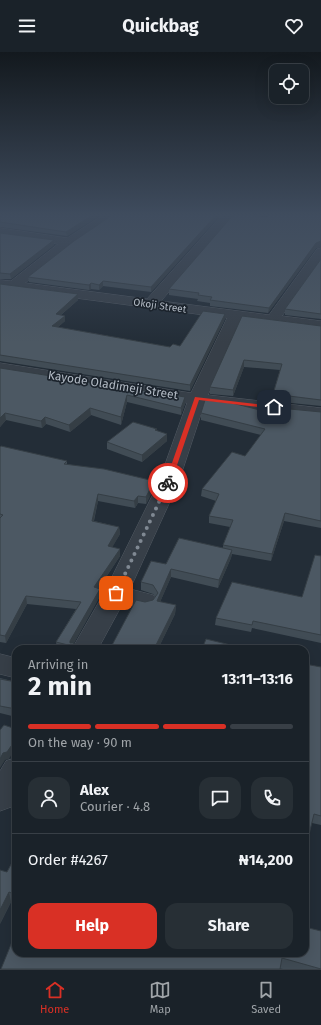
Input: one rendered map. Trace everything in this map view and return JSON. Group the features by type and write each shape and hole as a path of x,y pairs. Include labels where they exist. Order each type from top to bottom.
{"street":[{"path":"6,285 47,257"},
{"path":"150,304 192,257"},
{"path":"273,319 318,257"},
{"name":"Okoji Street","path":"6,285 321,326"},
{"path":"87,645 116,593 168,484 197,399 236,315"},
{"name":"Kayode Oladimeji Street","path":"0,368 197,399 321,412"},
{"path":"116,593 145,601"},
{"path":"0,664 12,667"},
{"path":"0,798 12,777"}],"building":[{"path":"0,257 32,257 10,274 0,273"},
{"path":"54,257 178,257 151,287 103,281 99,285 91,283 89,285 28,277"},
{"path":"197,257 306,257 269,308 210,300 212,297 198,295 199,293 169,289"},
{"path":"321,259 321,314 285,309"},
{"path":"0,284 78,294 56,314 65,316 52,326 170,347 173,344 180,346 203,311 225,314 190,385 0,355"},
{"path":"242,316 321,326 321,400 273,394 282,364 244,360 233,390 210,387"},
{"path":"0,368 185,397 181,408 127,395 121,417 90,408 69,425 45,417 41,421 5,413 0,418"},
{"path":"205,400 232,403 268,412 269,407 321,412 321,521 285,513 272,554 223,545 233,520 209,516 219,494 202,489 232,452 245,456 265,429 201,413"},
{"path":"133,422 157,429 155,430 167,434 142,455 107,442"},
{"path":"0,447 67,461 64,464 104,469 154,481 146,497 138,496 134,501 98,494 92,521 119,527 108,546 120,549 94,587 100,589 70,641 70,643 74,643 73,645 56,642 81,602 26,596 5,636 0,635 0,518 3,515 0,514"},
{"path":"179,538 232,550 219,580 171,569 157,601 176,605 156,645 112,645 136,600 145,602 153,600 158,593 153,585 141,582 151,561 166,564"},
{"path":"315,555 321,556 321,635 253,621 252,625 216,618 232,582 302,597"},
{"path":"206,639 231,645 204,645"},
{"path":"309,665 321,667 321,816 314,814 309,835"},
{"path":"0,679 12,681 12,708 0,706"},
{"path":"4,725 12,728 12,745 7,752 3,753 0,759 0,730"},
{"path":"12,863 12,893 9,892 0,910 0,870 7,872"},
{"path":"309,928 321,931 321,969 282,958 280,969 1,969 12,942 12,957 309,957"}],"way so far":[{"path":"116,593 168,483"}],"route":[{"path":"168,483 197,399 274,407"}]}
